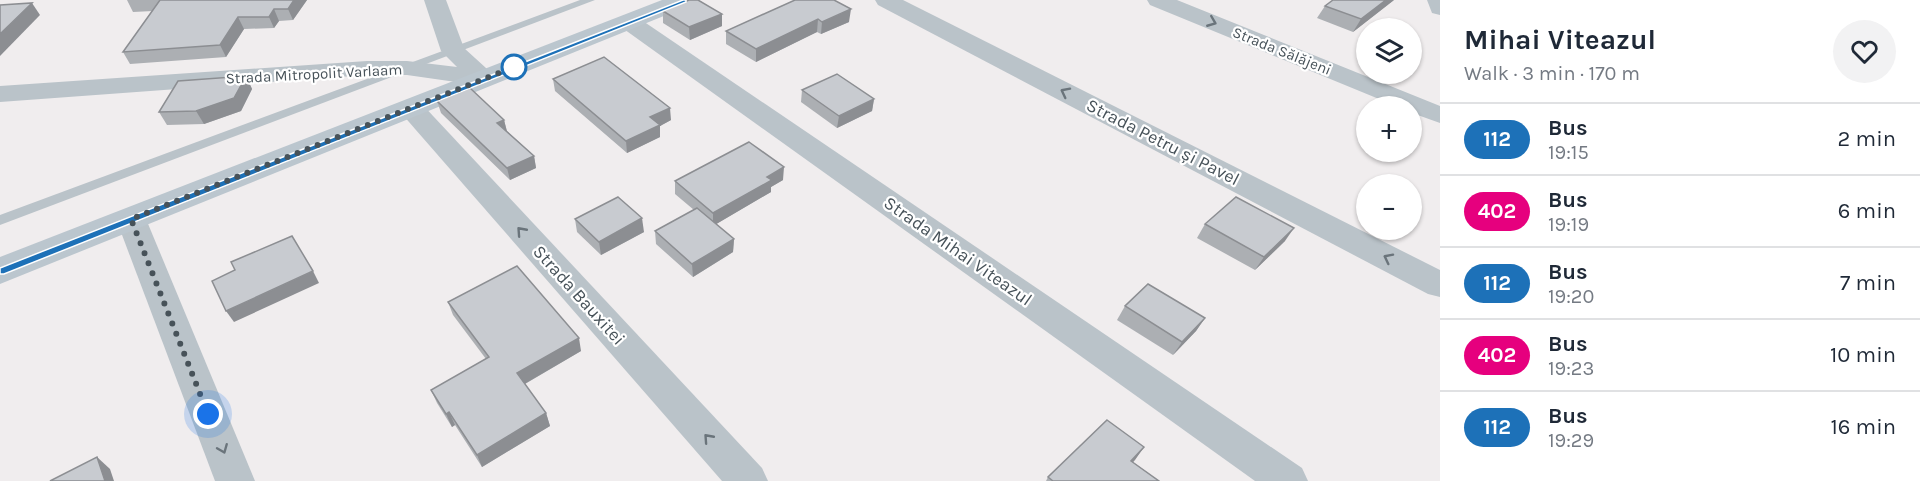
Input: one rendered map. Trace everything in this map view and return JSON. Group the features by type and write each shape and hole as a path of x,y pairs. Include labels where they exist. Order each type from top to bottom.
{"street":[{"path":"435,0 453,51 484,78"},
{"path":"0,271 683,0"},
{"name":"Strada Petru și Pavel","path":"886,0 1440,285"},
{"name":"Strada Sălăjeni","path":"1158,0 1440,115"},
{"path":"1438,0 1440,8"},
{"name":"Strada Mihai Viteazul","path":"628,22 1288,481"},
{"name":"Strada Mitropolit Varlaam","path":"0,94 355,69 407,68 484,78"},
{"name":"Strada Bauxitei","path":"411,108 748,481"},
{"path":"131,219 235,481"}],"lane":[{"path":"0,220 590,0"}],"building":[{"path":"160,0 294,0 288,9 274,9 269,17 238,17 220,45 123,52"},
{"path":"689,0 698,0 722,14 689,27 663,11"},
{"path":"795,0 834,0 851,9 822,22 818,19 756,49 726,31"},
{"path":"1333,0 1386,0 1362,18 1325,6"},
{"path":"32,3 0,34 0,5"},
{"path":"604,57 670,108 650,117 660,125 626,141 553,79"},
{"path":"837,74 874,99 839,116 802,90"},
{"path":"246,76 234,98 196,111 159,112 178,81"},
{"path":"470,88 504,120 497,123 534,156 507,168 437,101"},
{"path":"749,142 784,167 767,177 772,180 713,213 675,181"},
{"path":"618,197 642,218 599,242 575,219"},
{"path":"1236,197 1294,228 1264,257 1205,224"},
{"path":"697,208 734,239 692,264 655,231"},
{"path":"292,236 313,271 226,311 212,281 235,270 231,262"},
{"path":"517,266 579,338 517,373 546,413 477,455 449,412 446,414 431,390 489,357 448,302"},
{"path":"1148,284 1205,318 1182,342 1125,306"},
{"path":"1107,420 1144,447 1131,461 1159,481 1053,481 1048,477"},
{"path":"97,457 105,481 50,481"}],"bus line":[{"name":"112","path":"0,271 683,0"}],"route":[{"path":"208,414 131,219 519,65 514,67"}]}
